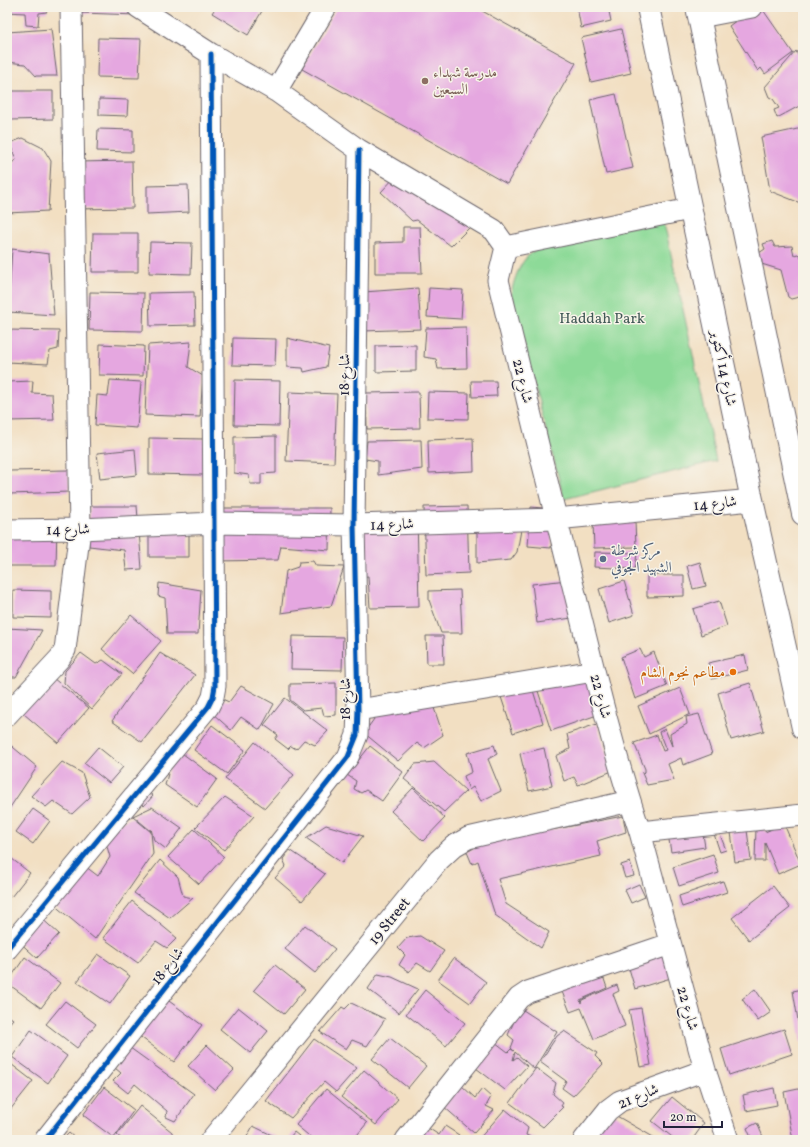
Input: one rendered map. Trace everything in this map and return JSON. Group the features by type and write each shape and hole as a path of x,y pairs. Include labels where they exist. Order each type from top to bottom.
{"main road":[{"name":"شارع 14 أكتوبر","path":"648,7 752,500 803,728"},
{"path":"698,12 803,514"}],"street":[{"path":"7,715 60,658 65,650 80,529 70,7"},
{"path":"276,91 326,7"},
{"path":"698,12 752,7"},
{"path":"147,9 211,54 276,91 359,150 494,230 506,247 690,209"},
{"path":"7,949 208,707 213,697 215,686 215,523 211,54"},
{"name":"شارع 18","path":"45,1140 348,757 357,735 358,710 354,525 359,150"},
{"name":"شارع 22","path":"506,247 498,280 556,519 594,671 705,1070 728,1140"},
{"name":"شارع 14","path":"7,530 80,529 215,523 354,525 556,519 752,500"},
{"path":"358,710 594,671"},
{"name":"19 Street","path":"211,1140 439,860 454,846 468,838 630,800"},
{"path":"640,832 803,816"},
{"path":"406,1140 519,998 528,992 670,944"},
{"name":"شارع 21","path":"584,1140 608,1110 620,1101 705,1070"}],"green space":[{"name":"Haddah Park","path":"664,222 716,461 564,499 511,294 515,278 527,257 543,246 575,236"}],"building":[{"path":"7,7 47,7 47,12 39,13 38,26 26,25 25,13 7,12"},
{"path":"81,7 138,7 137,15 81,13"},
{"path":"216,7 256,7 262,11 248,35 212,13"},
{"path":"337,7 475,7 576,63 507,184 302,69"},
{"path":"577,7 608,7 611,21 581,28"},
{"path":"761,7 793,53 765,74 761,68 758,71 729,26 752,9"},
{"path":"51,29 57,76 36,76 25,64 7,62 7,32"},
{"path":"621,29 631,73 591,82 581,38"},
{"path":"98,38 141,39 139,78 97,77"},
{"path":"796,51 803,65 803,104 777,118 774,110 779,108 773,99 769,97 765,87"},
{"path":"10,91 53,91 53,119 10,120"},
{"path":"616,94 633,168 606,174 590,100"},
{"path":"99,99 128,100 127,116 99,115"},
{"path":"802,128 803,204 770,191 761,137"},
{"path":"98,129 133,130 133,152 97,151"},
{"path":"23,138 43,148 51,161 48,211 7,213 7,166 16,160 10,143"},
{"path":"132,161 133,208 77,209 76,162"},
{"path":"397,175 471,226 451,246 417,220 412,221 381,192"},
{"path":"188,185 189,212 147,214 147,186"},
{"path":"403,227 420,227 422,273 375,273 375,243 403,242"},
{"path":"93,233 138,233 138,272 92,272"},
{"path":"772,241 775,247 792,246 794,255 798,254 803,259 803,296 791,299 788,297 781,270 755,262 756,255 765,249 763,244"},
{"path":"150,242 192,243 191,274 149,273"},
{"path":"12,249 49,254 54,315 8,312"},
{"path":"418,288 421,329 363,331 364,292"},
{"path":"429,288 463,290 461,319 427,317"},
{"path":"90,292 144,293 143,331 89,330"},
{"path":"194,292 195,325 150,326 149,293"},
{"path":"466,327 467,368 438,369 436,359 424,357 426,328"},
{"path":"7,330 59,331 58,349 50,351 48,364 7,362"},
{"path":"233,338 276,339 275,366 232,365"},
{"path":"287,338 329,348 326,367 304,372 303,368 287,367"},
{"path":"191,342 188,367 203,376 200,417 145,415 148,345"},
{"path":"100,344 144,346 143,376 99,375"},
{"path":"416,345 416,371 376,372 376,346"},
{"path":"110,380 141,382 137,428 95,425 97,395 108,396"},
{"path":"235,380 280,381 279,426 234,425"},
{"path":"33,381 32,393 52,394 54,420 8,421 8,382"},
{"path":"471,381 496,381 497,396 472,397"},
{"path":"289,392 337,394 334,463 286,461"},
{"path":"419,392 420,428 367,429 366,393"},
{"path":"428,392 469,393 468,419 427,418"},
{"path":"276,436 276,473 261,474 261,484 250,484 249,475 234,473 234,437"},
{"path":"149,438 205,439 204,475 149,474"},
{"path":"473,438 474,471 429,473 428,440"},
{"path":"421,440 422,469 378,475 378,461 365,459 367,441"},
{"path":"135,449 137,475 100,479 97,453"},
{"path":"69,470 69,492 9,494 8,471"},
{"path":"90,506 137,506 142,569 126,570 124,550 89,546"},
{"path":"467,506 469,573 426,575 424,507"},
{"path":"531,507 554,509 551,548 528,546"},
{"path":"220,508 330,508 329,550 281,546 278,560 217,561"},
{"path":"417,512 419,607 370,608 368,576 360,577 358,515"},
{"path":"635,521 636,547 594,548 593,523"},
{"path":"8,526 57,526 56,566 8,566"},
{"path":"477,530 521,530 517,552 511,560 477,563"},
{"path":"149,532 189,532 189,557 149,557"},
{"path":"595,552 637,553 635,569 594,567"},
{"path":"313,561 316,566 344,567 331,606 281,613 286,571 298,567 299,562"},
{"path":"700,562 706,586 693,589 687,566"},
{"path":"647,575 684,575 684,596 647,597"},
{"path":"567,580 572,618 537,623 532,584"},
{"path":"624,581 634,615 609,623 599,589"},
{"path":"159,583 201,590 198,634 167,634 165,598 158,596"},
{"path":"13,590 51,591 51,618 13,617"},
{"path":"460,590 462,633 441,633 429,600 429,591"},
{"path":"719,601 727,626 701,635 693,609"},
{"path":"131,615 161,641 132,674 102,649"},
{"path":"7,628 42,630 16,677 7,677"},
{"path":"292,636 343,637 342,670 291,669"},
{"path":"426,636 443,636 444,664 427,664"},
{"path":"640,649 644,657 654,652 667,686 635,699 621,657"},
{"path":"81,653 96,664 103,660 122,674 92,709 64,683 65,671"},
{"path":"160,653 195,675 142,742 112,721"},
{"path":"745,655 748,670 712,679 708,663"},
{"path":"584,668 600,714 551,731 536,685"},
{"path":"47,673 89,708 58,743 17,708"},
{"path":"336,683 336,715 324,716 322,708 303,710 290,700 290,684"},
{"path":"750,683 764,731 731,740 718,693"},
{"path":"531,684 543,723 513,733 500,694"},
{"path":"241,686 274,704 260,730 241,717 231,730 211,712 222,699 229,702"},
{"path":"680,688 690,714 649,734 638,706"},
{"path":"428,690 443,735 424,748 417,743 398,761 364,733 392,694"},
{"path":"285,698 328,731 315,745 304,740 296,749 291,746 288,749 275,739 278,735 264,725"},
{"path":"699,714 712,754 683,765 681,758 668,764 674,780 647,785 642,773 645,772 645,769 634,743 657,735 663,751 666,750 659,732 665,729 672,746 670,734 687,724 686,717"},
{"path":"597,724 612,771 578,785 574,777 564,781 556,756 570,749 567,734"},
{"path":"212,725 245,750 227,774 194,750"},
{"path":"255,742 294,775 265,808 225,779"},
{"path":"8,743 37,767 7,812 7,744"},
{"path":"494,745 497,754 488,759 501,791 481,801 473,787 469,790 464,776 472,772 467,753"},
{"path":"370,746 403,772 382,801 366,790 361,793 354,789 356,781 347,775"},
{"path":"98,747 123,767 109,783 84,763"},
{"path":"175,748 217,779 197,807 165,785"},
{"path":"544,748 552,786 529,791 520,754"},
{"path":"62,762 82,773 90,797 72,814 53,801 46,807 31,796"},
{"path":"434,762 466,791 444,812 404,779 415,764"},
{"path":"413,788 445,818 423,841 391,811"},
{"path":"146,790 153,796 144,806 137,800"},
{"path":"225,797 254,816 224,850 195,828"},
{"path":"152,807 182,828 166,849 154,840 151,829 151,831 133,816"},
{"path":"33,809 50,821 33,844 16,832"},
{"path":"623,816 626,832 597,841 601,856 498,879 506,904 549,932 541,948 495,915 478,861 472,864 467,852 474,848 474,845"},
{"path":"700,816 705,847 671,852 666,822"},
{"path":"133,817 151,832 153,854 95,939 47,899 77,860 98,876 110,857 104,836 108,828"},
{"path":"746,823 751,860 735,862 730,825"},
{"path":"784,824 801,864 778,874 765,843 765,861 755,861 756,827 766,827 765,832"},
{"path":"326,825 363,836 342,863 306,838"},
{"path":"194,829 224,857 199,884 168,857"},
{"path":"719,832 726,850 720,852 714,834"},
{"path":"290,850 325,874 302,901 275,878 286,866 283,859"},
{"path":"713,854 719,873 679,886 673,867"},
{"path":"7,855 30,873 11,897 7,894"},
{"path":"160,860 178,877 183,896 193,898 170,918 134,893"},
{"path":"630,862 634,876 625,878 621,865"},
{"path":"723,881 727,892 682,907 679,896"},
{"path":"639,884 645,897 631,903 625,890"},
{"path":"773,886 790,908 749,940 732,918"},
{"path":"132,901 177,938 167,948 156,941 138,963 103,938"},
{"path":"39,916 59,934 37,958 17,940"},
{"path":"305,925 335,949 315,973 285,949"},
{"path":"420,936 444,951 430,971 417,963 409,972 399,965 405,955 398,948 407,938"},
{"path":"662,938 674,977 635,989 624,951"},
{"path":"98,954 130,976 110,1004 77,982"},
{"path":"25,957 60,983 41,1008 7,983"},
{"path":"454,958 486,982 470,1003 438,980"},
{"path":"275,965 305,989 284,1014 254,990"},
{"path":"602,973 607,988 580,1000 581,1003 582,1000 617,985 619,991 613,994 625,1026 594,1039 581,1008 570,1012 561,989"},
{"path":"378,974 392,977 418,989 399,1013 368,989"},
{"path":"755,989 771,1012 758,1021 742,999"},
{"path":"803,989 803,1043 802,1043 793,991"},
{"path":"425,990 465,1023 446,1046 406,1014"},
{"path":"162,996 202,1025 174,1062 134,1032"},
{"path":"65,1001 96,1024 77,1048 46,1024"},
{"path":"351,1003 385,1019 367,1046 352,1040 346,1049 320,1032 342,1007 345,1009"},
{"path":"238,1007 268,1031 250,1053 220,1029"},
{"path":"520,1008 557,1032 534,1069 515,1052 513,1060 517,1057 527,1066 505,1090 472,1065 491,1039 508,1052 511,1049 514,1051 511,1048 514,1040 508,1035"},
{"path":"641,1008 651,1065 640,1067 629,1010"},
{"path":"7,1015 13,1019 7,1026"},
{"path":"784,1029 792,1054 729,1075 721,1049"},
{"path":"31,1030 67,1056 48,1083 12,1057"},
{"path":"564,1031 597,1053 595,1056 603,1064 573,1096 562,1088 566,1081 540,1062 557,1036"},
{"path":"390,1038 426,1066 408,1088 372,1059"},
{"path":"314,1039 357,1068 336,1092 324,1082 291,1118 266,1101"},
{"path":"126,1045 194,1094 175,1121 166,1117 167,1111 135,1084 128,1093 113,1081 121,1073 115,1068"},
{"path":"207,1045 234,1070 215,1090 188,1066"},
{"path":"7,1061 33,1081 10,1110 7,1107"},
{"path":"536,1068 556,1083 553,1094 563,1103 561,1106 563,1107 543,1127 510,1103"},
{"path":"364,1070 398,1099 376,1125 341,1097"},
{"path":"461,1085 475,1098 482,1089 491,1097 486,1106 494,1110 474,1133 443,1106"},
{"path":"104,1087 134,1110 114,1138 83,1115"},
{"path":"774,1088 777,1105 746,1111 743,1095"},
{"path":"803,1088 803,1140 793,1140 784,1092"},
{"path":"326,1089 367,1123 353,1140 314,1140 296,1125"},
{"path":"672,1097 704,1123 692,1140 676,1140 652,1121"},
{"path":"140,1106 172,1132 173,1140 123,1140 117,1135"},
{"path":"505,1109 528,1128 526,1135 538,1140 478,1140"},
{"path":"608,1111 655,1138 654,1140 599,1140 593,1136"},
{"path":"757,1123 764,1139 752,1140 747,1128"},
{"path":"253,1126 280,1139 245,1140"},
{"path":"425,1126 439,1135 445,1126 459,1135 457,1140 412,1140"},
{"path":"294,1132 304,1140 288,1140"},
{"path":"69,1133 77,1140 62,1140"}],"cycle path":[{"path":"7,949 208,707 213,697 215,686 211,54"},
{"path":"45,1140 348,757 357,735 358,710 354,525 359,150"}],"place":[{"name":"مدرسة شهداء السبعين","path":"425,81"},
{"name":"مركز شرطة الشهيد الجوفي","path":"603,559"},
{"name":"مطاعم نجوم الشام","path":"733,672"}]}
